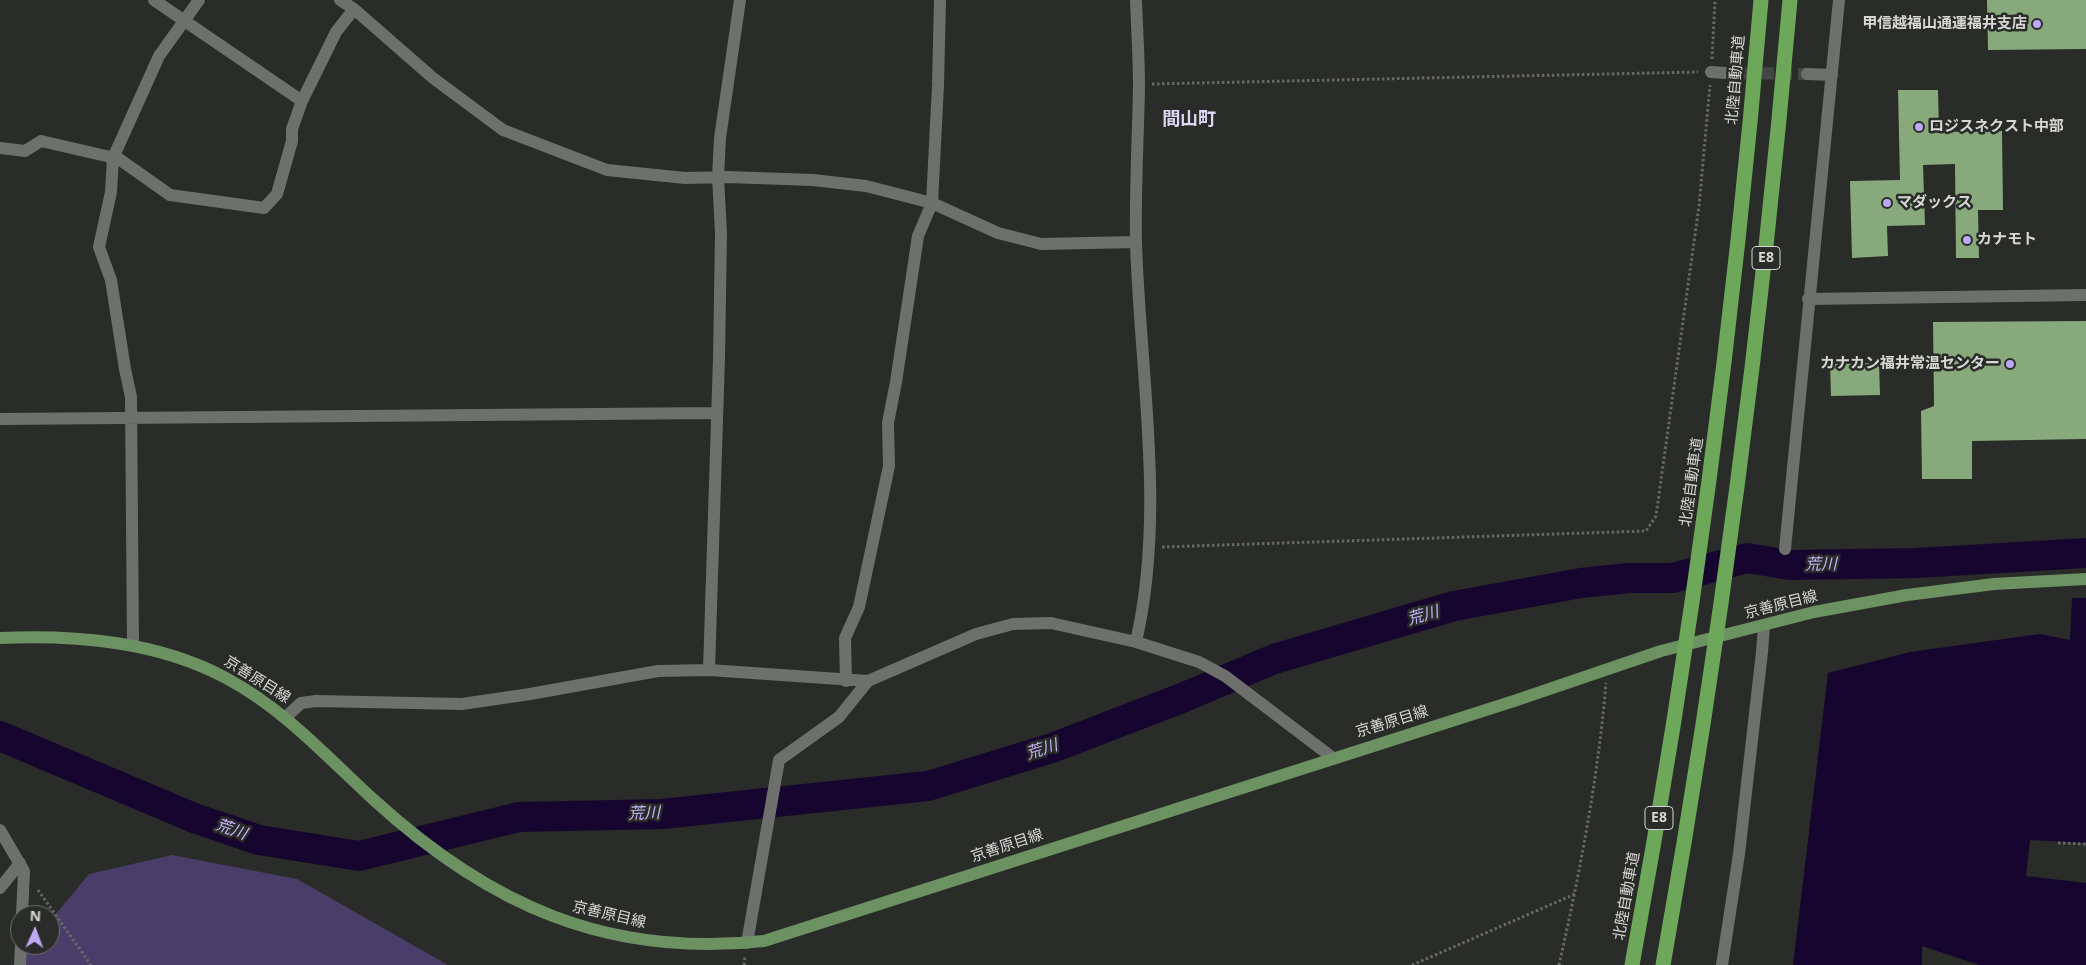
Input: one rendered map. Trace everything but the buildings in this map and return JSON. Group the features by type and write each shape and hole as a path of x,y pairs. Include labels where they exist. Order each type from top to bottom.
{"highway":[{"name":"北陸自動車道","path":"1632,965 1661,810 1705,514 1723,377 1757,50 1760,0"},
{"name":"E8","path":"1663,965 1712,672 1735,515 1767,249 1790,0"}],"main road":[{"name":"京善原目線","path":"0,638 45,636 133,646 181,659 216,673 261,698 286,717 368,794 445,858 503,895 574,925 652,940 699,944 747,943 764,941 1608,670 1661,651 1814,612 1907,595 1994,584 2086,580"}],"street":[{"path":"154,0 302,101"},
{"path":"133,646 131,397 124,369 111,280 99,247 110,192 113,158 158,56 199,0"},
{"path":"340,0 354,9 433,78 503,130 607,170 685,178 718,177 814,180 866,186 932,203 998,233 1041,244 1136,242"},
{"path":"709,670 719,358 721,233 718,177 720,138 740,0"},
{"path":"846,681 844,638 859,607 889,466 888,423 918,236 932,203 940,0"},
{"path":"1136,0 1139,84 1136,242 1148,432 1150,547 1143,610 1136,642"},
{"path":"1785,549 1808,299 1840,0"},
{"path":"0,148 26,151 41,141 119,160 150,179 170,195 264,208 277,194 292,141 292,129 302,101 336,32 354,9"},
{"path":"1711,72 1726,72"},
{"path":"1807,74 1832,75"},
{"path":"1808,299 2086,295"},
{"path":"0,418 716,413"},
{"path":"286,717 301,703 316,701 462,704 658,671 709,670 846,681 868,681 976,634 1013,624 1051,623 1136,642 1199,662 1225,676 1333,758"},
{"path":"1722,965 1738,854 1764,625"},
{"path":"747,943 765,849 779,760 839,717 868,681"},
{"path":"0,830 22,867 22,905"},
{"path":"0,888 22,867"}],"path":[{"path":"1150,547 1646,531 1656,516 1699,206 1711,72 1715,0"},
{"path":"1139,84 1711,72"},
{"path":"1559,965 1575,894 1602,731 1608,670"},
{"path":"2058,843 2086,844"},
{"path":"22,867 91,965"},
{"path":"1412,965 1575,894"}],"shaded area":[{"path":"2072,598 2086,598 2086,843 2030,840 2026,876 2086,883 2086,965 1979,965 1922,946 1922,965 1793,965 1828,673 1910,652 2040,634 2070,640"},
{"path":"172,855 297,879 448,965 13,965 22,955 60,955 60,909 89,874"}],"waterway":[{"name":"荒川","path":"0,736 194,818 259,840 359,856 519,817 662,814 928,786 1052,748 1182,698 1274,659 1454,606 1581,583 1629,578 1673,578 1747,558 1790,565 1917,563 2086,553"}],"tunnel":[{"path":"1726,73 1807,74"}],"place":[{"name":"甲信越福山通運福井支店","path":"2037,24"},
{"name":"ロジスネクスト中部","path":"1919,127"},
{"name":"マダックス","path":"1887,203"},
{"name":"カナモト","path":"1967,240"},
{"name":"カナカン福井常温センター","path":"2010,364"}],"district":[{"name":"間山町","path":"1189,120"}]}
